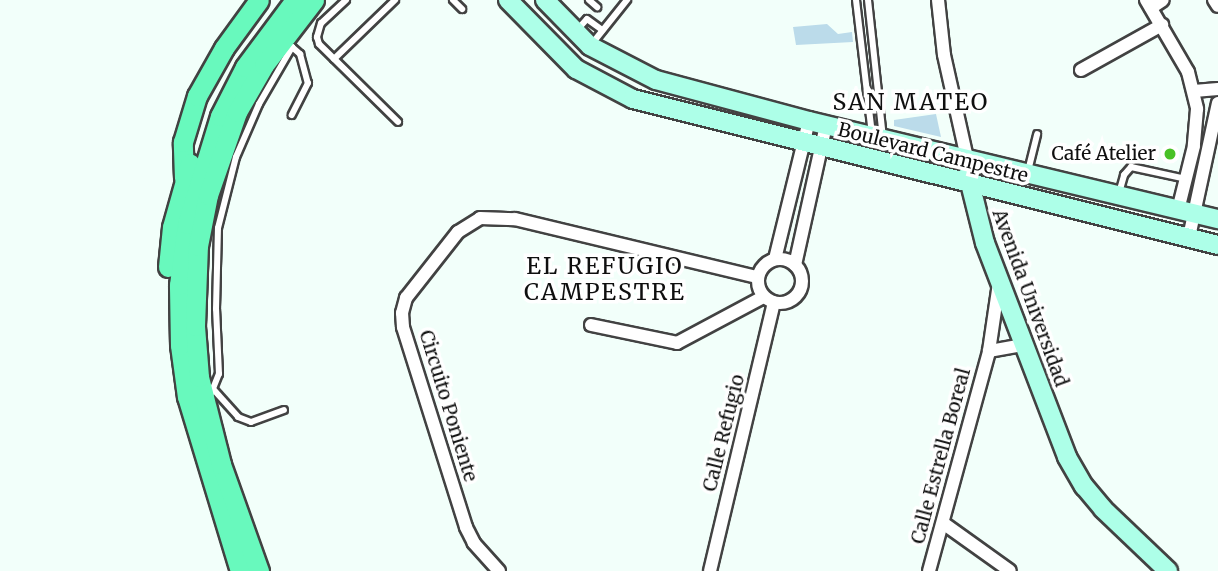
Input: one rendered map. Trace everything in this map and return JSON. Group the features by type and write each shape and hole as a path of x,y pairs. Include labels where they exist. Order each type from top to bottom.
{"main road":[{"path":"259,0 209,72 205,136 208,195 195,274 196,350 209,397 221,464 259,571"},
{"path":"240,571 194,429 180,345 178,313 182,253 205,136 235,61 278,0"},
{"path":"205,136 245,67 295,0"},
{"path":"228,571 192,465 174,396 167,347 169,250 185,181 182,160 252,86 288,42 314,0"}],"street":[{"name":"Boulevard Campestre","path":"508,0 555,50 601,85 633,99 677,113 1218,244"},
{"name":"Boulevard Campestre","path":"545,0 590,46 656,80 818,123 1218,219"},
{"name":"Avenida Universidad","path":"938,0 944,55 967,158 968,183 999,282 1067,457 1084,486 1103,509 1168,571"},
{"path":"1163,0 1148,4 1178,51 1194,91 1197,128 1186,179 1189,237"},
{"path":"1214,0 1218,6"},
{"path":"1082,70 1162,25"},
{"path":"1194,91 1218,89"},
{"path":"1186,212 1218,103"},
{"path":"775,259 818,123"},
{"path":"795,265 812,146"},
{"name":"Circuito Poniente","path":"499,571 474,543 466,527 403,327 402,313 406,298 458,232 480,218 515,219 757,277"},
{"path":"591,325 677,343 769,300 791,301 802,288 800,272 795,265 786,260 775,259 764,266 757,277 769,300"},
{"name":"Calle Estrella Boreal","path":"929,571 989,351 999,282"},
{"name":"Calle Refugio","path":"710,571 769,300"},
{"name":"Calle Estrella Boreal","path":"989,351 1024,345"},
{"path":"943,523 995,567 1010,571"}],"lane":[{"path":"346,0 317,30 319,44 398,122"},
{"path":"334,59 395,0"},
{"path":"453,0 462,9"},
{"path":"589,0 597,8"},
{"path":"590,46 627,0"},
{"path":"856,0 859,32 878,137"},
{"path":"868,0 878,137"},
{"path":"575,33 587,19 602,30"},
{"path":"859,32 871,32"},
{"path":"284,410 251,422 238,417 209,397 219,374 216,309 218,228 236,157 288,42 300,54 308,83 292,115"},
{"path":"1028,173 1037,134"},
{"path":"1118,195 1124,175 1131,167 1186,179"}],"shaded area":[{"path":"827,24 838,34 852,32 853,42 796,45 793,27"},
{"path":"936,114 941,137 894,126 894,120"}],"place":[{"name":"Café Atelier","path":"1170,154"}],"district":[{"name":"SAN MATEO","path":"911,102"},
{"name":"EL REFUGIO CAMPESTRE","path":"605,279"}]}
